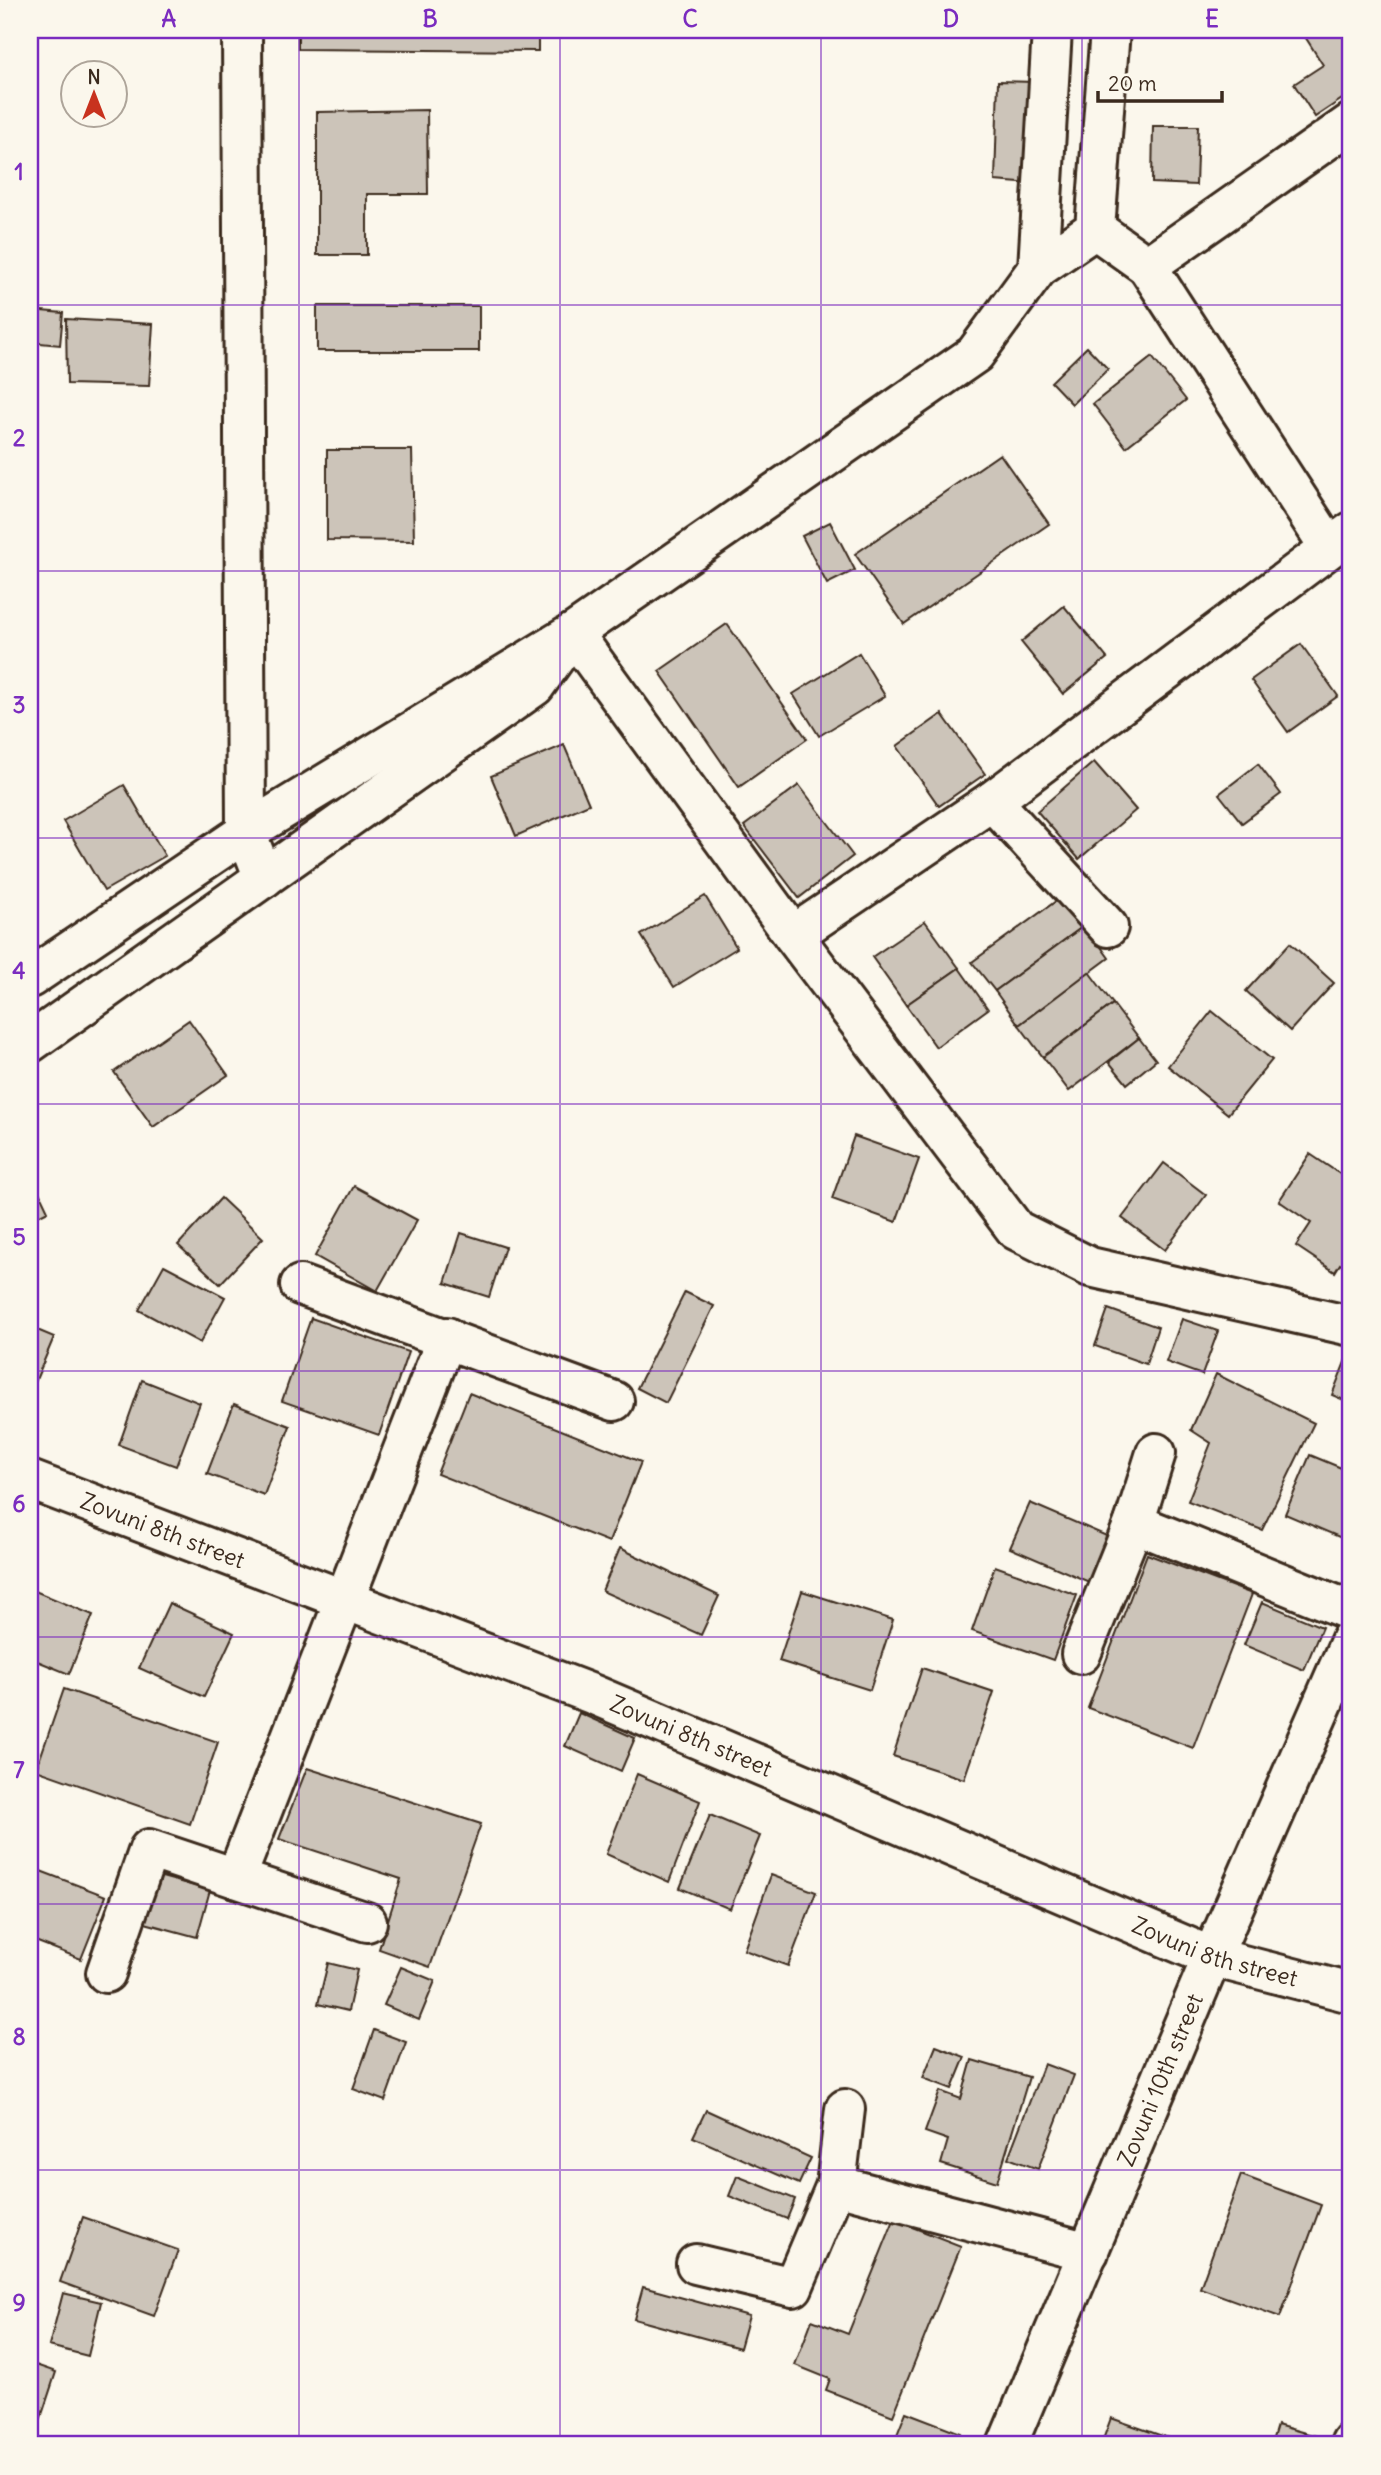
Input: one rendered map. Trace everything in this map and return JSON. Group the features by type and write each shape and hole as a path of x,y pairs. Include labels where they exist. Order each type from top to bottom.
{"street":[{"path":"242,30 246,832 264,878"},
{"path":"1038,268 1052,30"},
{"path":"1095,229 1110,30"},
{"path":"1147,266 1351,124"},
{"path":"30,978 246,832 573,633 975,354 1038,268 1095,229"},
{"path":"793,935 992,800 1340,540 1147,266 1095,229"},
{"path":"30,1043 535,686 573,633"},
{"path":"573,633 793,935 1016,1230 1090,1267 1351,1326"},
{"path":"992,800 1108,928"},
{"path":"300,1285 614,1401"},
{"path":"236,1878 447,1338"},
{"path":"1081,1654 1133,1523 1156,1453"},
{"name":"Zovuni 8th street","path":"30,1480 592,1694 1212,1957 1351,1993"},
{"path":"1133,1523 1351,1611"},
{"name":"Zovuni 10th street","path":"1007,2445 1212,1957 1351,1639"},
{"path":"106,1973 149,1849 367,1922"},
{"path":"696,2264 793,2287 836,2185 845,2109"},
{"path":"836,2185 1089,2252"}],"building":[{"path":"298,30 538,30 538,51 298,49"},
{"path":"1312,30 1351,30 1351,93 1315,117 1294,84 1323,65 1304,35"},
{"path":"998,81 1035,82 1031,184 995,181"},
{"path":"427,110 428,194 367,194 367,255 317,255 317,112"},
{"path":"1153,126 1198,126 1196,185 1152,183"},
{"path":"317,306 479,306 479,351 317,351"},
{"path":"30,310 63,313 60,345 30,342"},
{"path":"66,319 153,324 149,386 67,384"},
{"path":"1087,347 1108,369 1072,404 1051,382"},
{"path":"1152,357 1186,400 1126,447 1093,404"},
{"path":"327,450 412,450 414,541 327,540"},
{"path":"1000,454 1049,524 904,624 855,554"},
{"path":"830,522 855,570 827,584 802,536"},
{"path":"1064,606 1107,658 1063,694 1021,642"},
{"path":"727,624 807,739 739,787 659,671"},
{"path":"1301,644 1338,696 1288,732 1251,680"},
{"path":"859,653 885,696 819,736 793,694"},
{"path":"942,714 985,774 939,806 897,746"},
{"path":"564,745 589,804 516,836 491,776"},
{"path":"1094,762 1136,810 1079,859 1037,811"},
{"path":"1258,764 1281,794 1242,823 1219,794"},
{"path":"124,785 165,856 104,891 63,821"},
{"path":"799,785 853,856 799,898 744,826"},
{"path":"705,896 737,948 674,987 641,935"},
{"path":"1063,896 1085,925 995,991 972,962"},
{"path":"925,921 959,968 906,1005 872,957"},
{"path":"1085,925 1109,958 1019,1025 995,991"},
{"path":"1290,943 1334,983 1290,1031 1246,991"},
{"path":"959,968 988,1009 936,1047 906,1005"},
{"path":"1089,972 1113,1004 1043,1057 1019,1025"},
{"path":"1113,1004 1139,1038 1069,1091 1043,1057"},
{"path":"1212,1011 1272,1060 1228,1114 1168,1066"},
{"path":"189,1020 228,1075 153,1127 114,1072"},
{"path":"1139,1038 1156,1060 1127,1084 1109,1062"},
{"path":"854,1136 919,1159 896,1222 832,1199"},
{"path":"1310,1154 1343,1176 1351,1163 1351,1272 1340,1264 1335,1272 1296,1246 1311,1223 1279,1201"},
{"path":"1164,1163 1206,1195 1165,1250 1122,1218"},
{"path":"30,1173 48,1211 30,1220"},
{"path":"354,1186 417,1220 377,1291 315,1256"},
{"path":"221,1198 263,1238 220,1284 178,1245"},
{"path":"461,1233 505,1247 489,1297 445,1283"},
{"path":"164,1265 225,1297 200,1343 139,1310"},
{"path":"685,1292 714,1306 666,1403 637,1388"},
{"path":"1108,1309 1158,1327 1146,1364 1095,1346"},
{"path":"311,1318 408,1352 379,1435 282,1401"},
{"path":"1182,1319 1218,1331 1202,1375 1166,1362"},
{"path":"30,1327 54,1337 30,1394"},
{"path":"1349,1352 1351,1353 1351,1403 1332,1395"},
{"path":"1216,1374 1314,1423 1262,1530 1188,1501 1211,1443 1191,1430"},
{"path":"142,1380 200,1403 176,1466 119,1445"},
{"path":"469,1393 641,1462 609,1542 437,1474"},
{"path":"234,1404 290,1426 264,1495 207,1474"},
{"path":"1310,1455 1351,1472 1351,1542 1285,1514"},
{"path":"1030,1503 1116,1540 1096,1585 1010,1548"},
{"path":"620,1548 719,1596 701,1635 602,1591"},
{"path":"1147,1554 1252,1594 1193,1748 1088,1708"},
{"path":"995,1566 1077,1595 1053,1660 972,1631"},
{"path":"30,1589 93,1615 69,1674 30,1658"},
{"path":"802,1591 893,1620 870,1690 779,1661"},
{"path":"1262,1602 1322,1627 1304,1670 1244,1645"},
{"path":"169,1603 234,1633 204,1697 139,1668"},
{"path":"922,1668 994,1692 964,1779 893,1756"},
{"path":"64,1689 218,1742 190,1824 36,1770"},
{"path":"579,1713 635,1738 621,1771 565,1746"},
{"path":"307,1768 481,1824 430,1967 379,1949 401,1879 279,1839"},
{"path":"637,1774 700,1801 669,1882 606,1854"},
{"path":"710,1815 760,1836 730,1909 680,1888"},
{"path":"30,1867 106,1896 81,1959 30,1939"},
{"path":"771,1875 816,1892 788,1966 744,1950"},
{"path":"158,1876 210,1890 197,1937 145,1923"},
{"path":"328,1963 357,1970 348,2011 318,2004"},
{"path":"401,1967 435,1981 419,2020 384,2005"},
{"path":"374,2030 406,2042 385,2101 353,2089"},
{"path":"936,2046 965,2057 952,2089 923,2078"},
{"path":"972,2060 1029,2077 997,2182 941,2164 948,2140 925,2132 940,2091 961,2099"},
{"path":"1044,2064 1074,2075 1038,2169 1008,2158"},
{"path":"706,2110 811,2158 799,2184 693,2137"},
{"path":"1241,2175 1321,2205 1280,2317 1200,2288"},
{"path":"737,2176 795,2199 787,2219 729,2196"},
{"path":"83,2217 178,2250 154,2316 60,2282"},
{"path":"894,2220 961,2246 893,2416 826,2390 830,2379 795,2365 812,2320 848,2334"},
{"path":"643,2287 749,2316 740,2348 634,2319"},
{"path":"63,2293 101,2302 88,2356 49,2346"},
{"path":"30,2363 56,2372 32,2445 30,2445"},
{"path":"906,2412 961,2433 957,2445 893,2445"},
{"path":"1111,2418 1188,2445 1101,2445"},
{"path":"1277,2425 1330,2440 1328,2445 1271,2445"}]}
